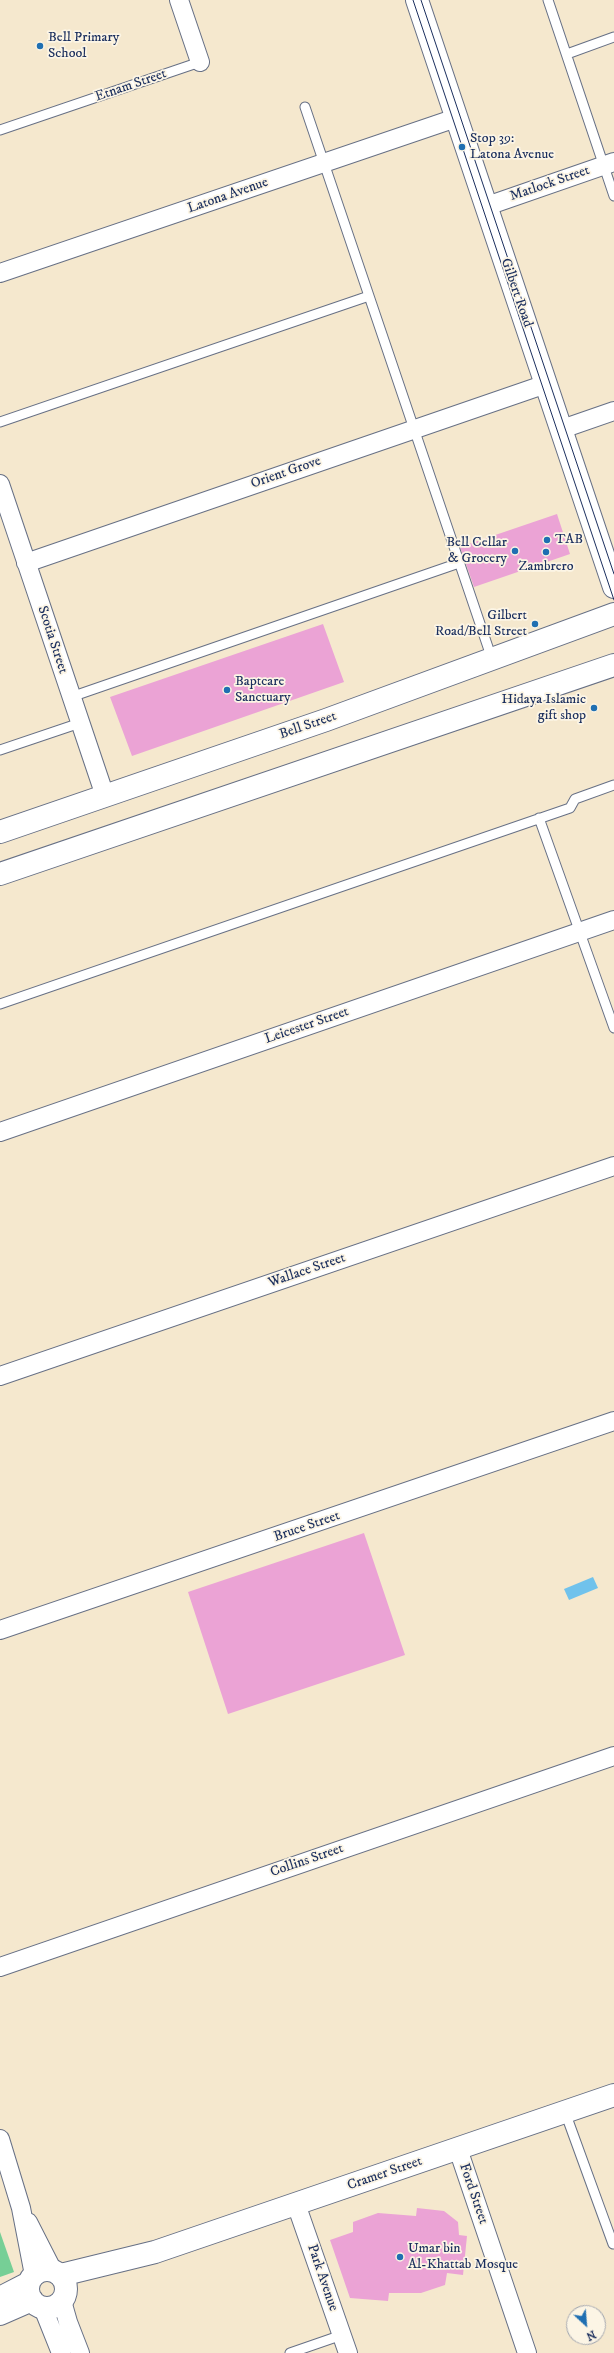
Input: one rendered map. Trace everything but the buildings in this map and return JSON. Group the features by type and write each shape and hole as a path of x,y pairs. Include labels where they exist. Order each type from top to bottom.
{"main road":[{"name":"Gilbert Road","path":"417,0 614,587"},
{"name":"Bell Street","path":"0,832 326,720 614,614"},
{"path":"0,874 614,665"},
{"name":"Cramer Street","path":"0,2298 48,2288 614,2095"},
{"name":"Cramer Street","path":"0,2314 48,2288"}],"street":[{"name":"Etnam Street","path":"179,0 200,62"},
{"name":"Latona Avenue","path":"0,274 456,118"},
{"name":"Matlock Street","path":"487,206 609,164"},
{"name":"Orient Grove","path":"26,563 546,384"},
{"path":"562,429 614,411"},
{"name":"Scotia Street","path":"0,484 105,796"},
{"name":"Leicester Street","path":"0,1132 614,920"},
{"name":"Wallace Street","path":"0,1376 614,1166"},
{"name":"Bruce Street","path":"0,1630 614,1421"},
{"name":"Collins Street","path":"0,1967 614,1756"},
{"path":"0,2139 48,2288 61,2353"},
{"name":"Ford Street","path":"458,2149 527,2353"},
{"name":"Park Avenue","path":"296,2204 348,2353"},
{"path":"48,2288 80,2353"}],"lane":[{"path":"548,0 609,164 614,196"},
{"path":"567,54 614,37"},
{"name":"Etnam Street","path":"0,130 200,62"},
{"path":"305,107 492,659"},
{"path":"0,422 369,296"},
{"path":"71,697 459,563"},
{"path":"0,750 80,723"},
{"path":"0,1004 570,808 575,799 614,785"},
{"path":"539,818 614,1028"},
{"path":"565,2112 613,2244"},
{"path":"290,2353 342,2335"}],"green space":[{"path":"0,2232 14,2272 0,2277"}],"water":[{"path":"593,1577 598,1588 569,1600 564,1589"}],"tram line":[{"path":"413,0 614,600"},
{"path":"421,0 614,574"}],"place":[{"name":"Bell Primary School","path":"40,46"},
{"name":"Stop 39: Latona Avenue","path":"462,147"},
{"name":"TAB","path":"547,540"},
{"name":"Bell Cellar & Grocery","path":"515,551"},
{"name":"Zambrero","path":"546,552"},
{"name":"Gilbert Road/Bell Street","path":"535,624"},
{"name":"Baptcare Sanctuary","path":"227,690"},
{"name":"Hidaya Islamic gift shop","path":"594,708"},
{"name":"Umar bin Al-Khattab Mosque","path":"400,2257"}]}
